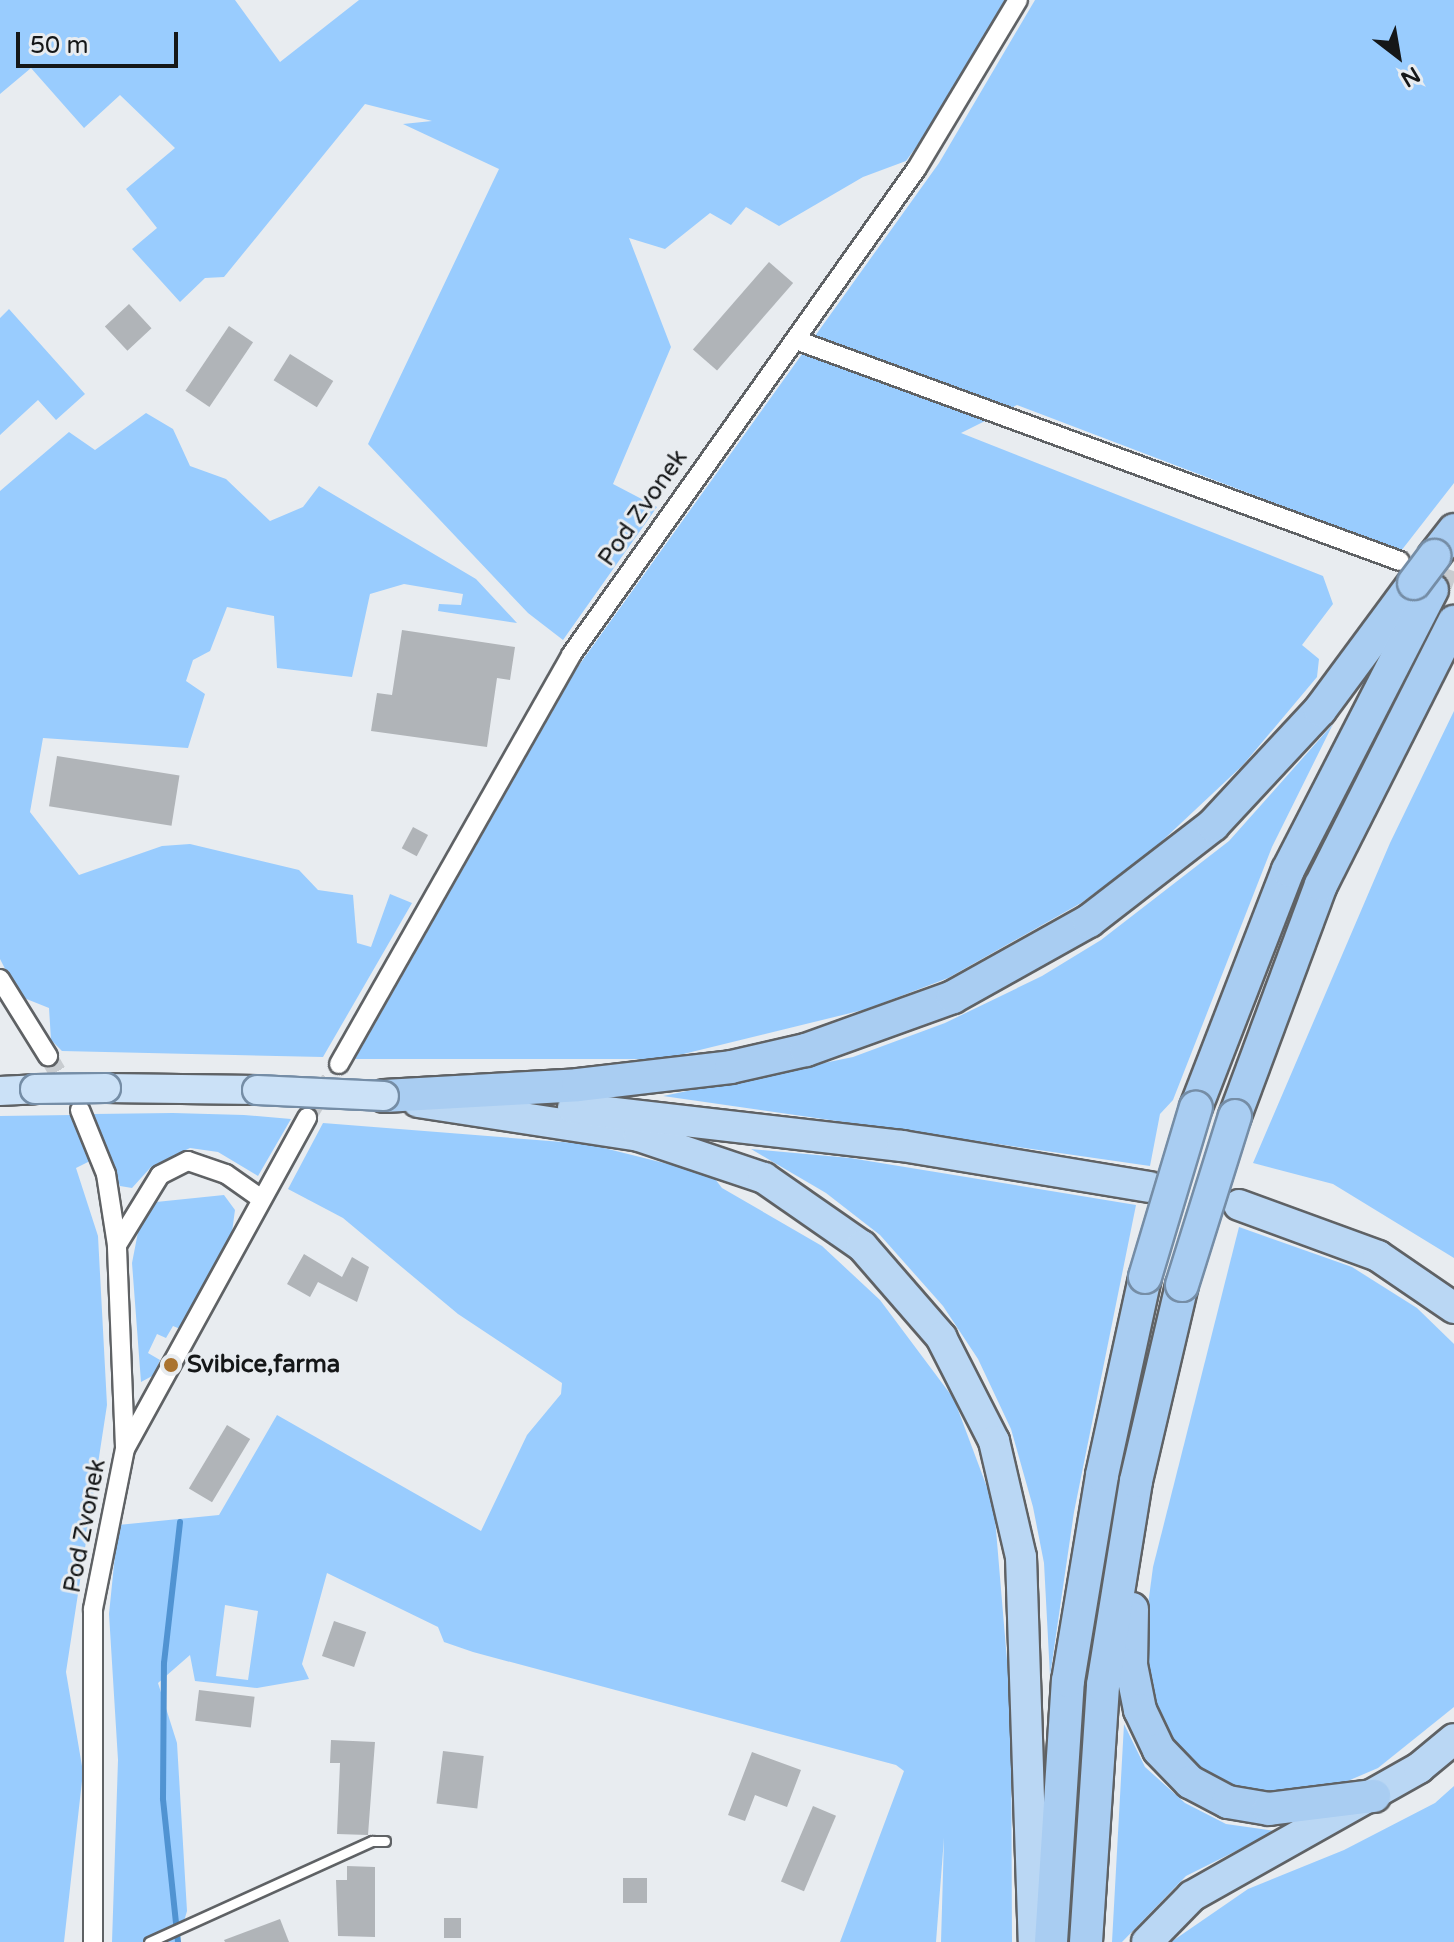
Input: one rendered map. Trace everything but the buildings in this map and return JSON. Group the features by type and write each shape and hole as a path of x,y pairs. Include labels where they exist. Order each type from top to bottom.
{"highway":[{"path":"384,1096 578,1085 731,1067 881,1026 1023,962 1153,876 1213,825 1320,710 1415,578 1445,557 1454,530"},
{"path":"1051,1942 1068,1681 1102,1475 1145,1277 1196,1107 1288,870 1415,578"},
{"path":"1086,1942 1103,1685 1136,1481 1182,1285 1235,1116 1321,885 1454,622"},
{"path":"384,1096 650,1114 1150,1187"},
{"path":"384,1096 639,1136 764,1178 862,1246 941,1337 994,1441 1021,1557 1034,1942"},
{"path":"1239,1205 1378,1256 1454,1308"},
{"path":"1136,1481 1131,1665 1140,1710 1159,1750 1190,1782 1248,1807 1291,1808 1374,1796"},
{"path":"1147,1942 1192,1896 1374,1796 1454,1739"}],"main road":[{"path":"0,1091 106,1088 384,1096"}],"street":[{"name":"Pod Zvonek","path":"339,1064 571,655 917,168 1018,0"},
{"path":"796,340 1415,578"},
{"path":"0,979 48,1056"},
{"path":"80,1110 106,1174 117,1245 125,1449"},
{"name":"Pod Zvonek","path":"93,1942 93,1609 125,1449 260,1198 307,1118"},
{"path":"117,1245 160,1175 188,1161 226,1174 260,1198"}],"lane":[{"path":"149,1942 192,1919 385,1841"}],"shaded area":[{"path":"0,0 235,0 280,62 359,0 1010,0 976,64 906,161 863,177 779,226 746,207 731,225 710,213 665,249 629,238 671,347 613,484 657,507 563,640 528,613 368,444 499,169 403,124 432,121 365,104 224,277 205,278 180,302 132,249 157,228 126,189 175,148 120,95 84,128 31,68 0,94"},
{"path":"1035,0 1454,0 1454,483 1401,551 1017,405 961,433 1323,576 1333,604 1302,645 1319,659 1317,677 1243,765 1146,856 1081,903 948,978 867,1009 663,1059 355,1059 577,668 939,163"},
{"path":"9,309 85,394 56,420 38,400 0,435 0,318"},
{"path":"146,413 173,429 190,466 226,479 270,521 303,507 319,486 476,579 517,623 438,611 439,604 461,605 463,594 404,584 370,594 352,677 277,668 274,616 227,607 210,651 193,660 186,681 205,694 188,748 43,738 30,812 79,875 162,846 190,844 299,870 318,890 353,895 357,943 371,947 390,894 412,903 323,1057 62,1051 51,1040 49,1008 19,996 0,959 0,491 69,432 95,450"},
{"path":"1454,711 1454,1258 1333,1184 1253,1163 1390,843"},
{"path":"1333,724 1272,847 1173,1100 1160,1114 1150,1166 663,1096 853,1057 945,1023 1042,976 1101,940 1229,841"},
{"path":"173,1113 291,1119 258,1176 218,1152 190,1148 151,1167 132,1188 120,1186 93,1114"},
{"path":"72,1115 92,1160 76,1168 98,1236 107,1405 66,1672 83,1772 64,1942 0,1942 0,1116"},
{"path":"323,1123 588,1144 712,1175 722,1188 822,1246 880,1300 954,1399 994,1506 1011,1708 1012,1942 941,1942 944,1838 936,1942 840,1942 904,1771 896,1765 473,1652 444,1642 438,1627 327,1573 302,1664 309,1679 257,1688 195,1681 190,1655 158,1683 177,1743 187,1911 178,1942 112,1942 118,1760 109,1614 118,1525 219,1515 277,1415 481,1531 527,1435 561,1394 562,1383 458,1314 343,1218 288,1189","holes":["225,1605 258,1611 248,1680 216,1676"]},
{"path":"751,1149 850,1158 1136,1205 1074,1512 1050,1676 1044,1563 1033,1507 1011,1429 978,1359 943,1306 880,1235 826,1193"},
{"path":"224,1195 235,1210 232,1232 180,1329 173,1326 166,1338 157,1334 148,1353 160,1360 154,1375 141,1382 132,1263 138,1232 156,1202"},
{"path":"1239,1227 1352,1267 1417,1308 1454,1344 1454,1707 1378,1768 1343,1783 1278,1797 1222,1786 1177,1754 1148,1705 1145,1628 1153,1567"},
{"path":"1124,1724 1145,1767 1185,1803 1226,1824 1276,1831 1186,1876 1122,1942 1112,1942"},
{"path":"1454,1786 1454,1942 1171,1942 1248,1889 1344,1850 1435,1803"}],"waterway":[{"path":"178,1942 163,1799 164,1663 180,1522"}],"tunnel":[{"path":"1418,567 1454,581"},
{"path":"48,1056 70,1094"},
{"path":"307,1118 339,1064"}],"place":[{"name":"Svibice,farma","path":"171,1365"}]}
